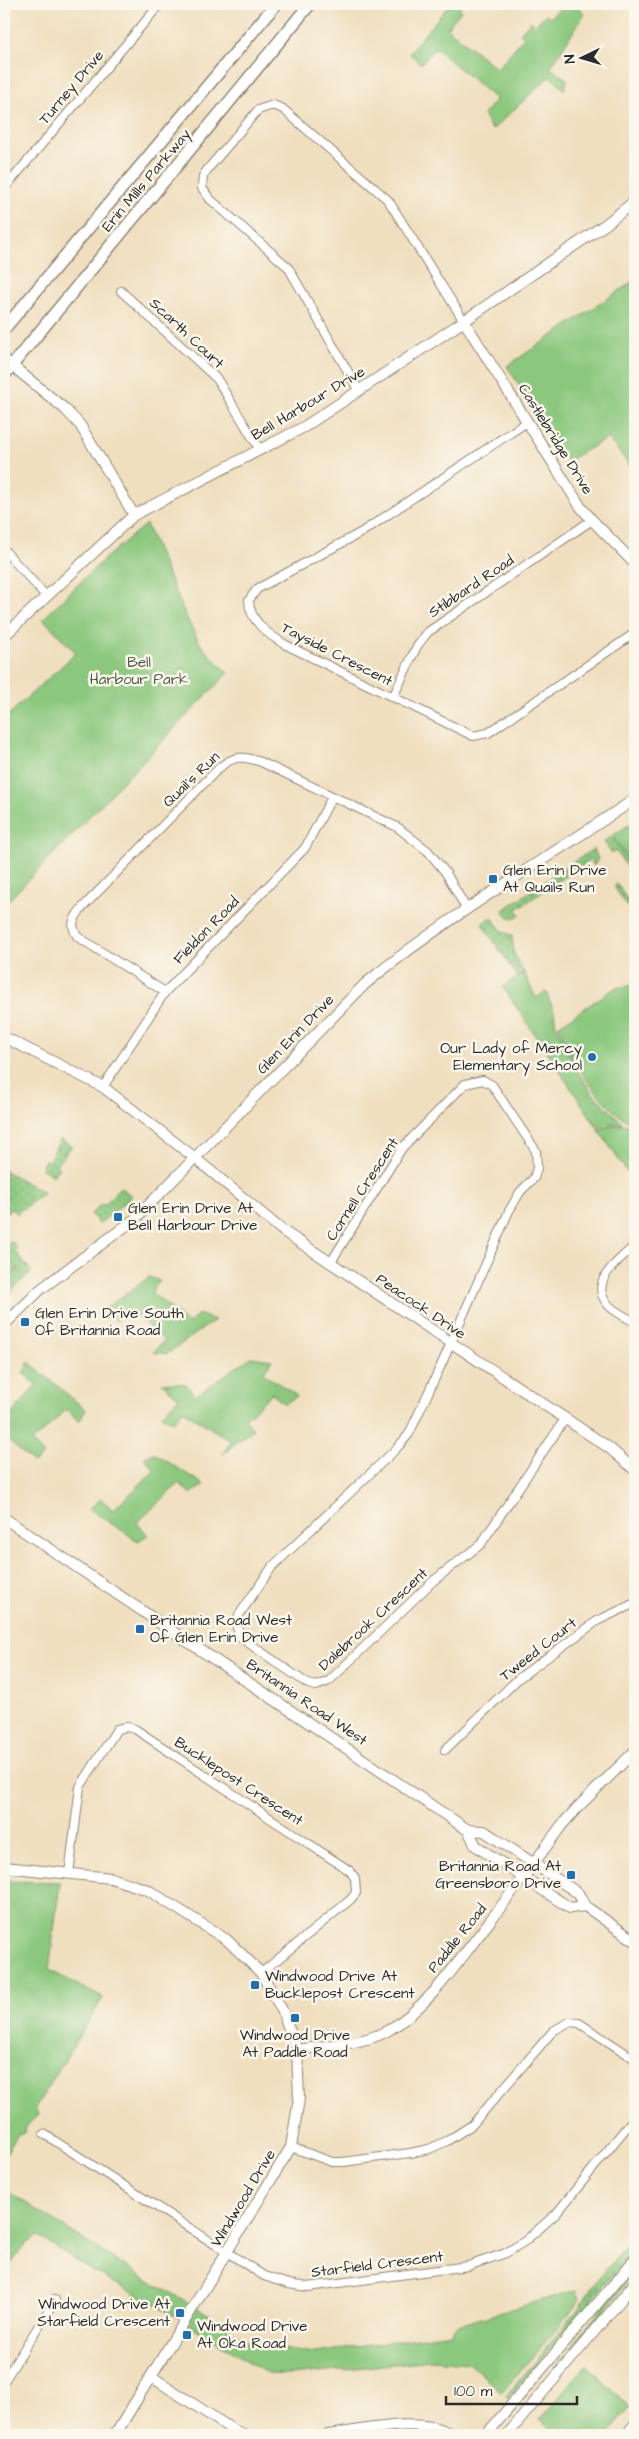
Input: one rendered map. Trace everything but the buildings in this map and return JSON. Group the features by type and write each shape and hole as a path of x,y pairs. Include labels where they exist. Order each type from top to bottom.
{"main road":[{"name":"Erin Mills Parkway","path":"4,329 276,4"},
{"name":"Erin Mills Parkway","path":"4,375 8,362 310,4"}],"street":[{"name":"Turney Drive","path":"4,189 160,4"},
{"path":"359,391 288,267 210,199 202,188 203,176 207,170 258,110 273,105 283,109 384,195 464,321"},
{"name":"Bell Harbour Drive","path":"4,636 134,515 304,427 464,321 606,224 635,201"},
{"name":"Scarth Court","path":"121,291 217,378 260,450"},
{"name":"Castlebridge Drive","path":"464,321 527,422 592,520 635,564"},
{"path":"8,362 65,409 80,425 134,515"},
{"name":"Tayside Crescent","path":"527,422 362,532 257,589 250,600 251,614 271,636 468,734 481,736 635,633"},
{"name":"Stibbard Road","path":"393,697 417,646 428,632 592,520"},
{"path":"4,550 46,596"},
{"name":"Quail's Run","path":"165,992 78,937 73,930 72,922 76,915 227,760 241,757 261,762 397,827 428,850 446,873 468,910"},
{"name":"Fieldon Road","path":"103,1087 165,992 305,848 332,797"},
{"name":"Glen Erin Drive","path":"4,1325 41,1289 135,1218 365,984 390,964 468,910 635,798"},
{"path":"4,1037 103,1087 195,1158"},
{"name":"Cornell Crescent","path":"331,1262 402,1148 465,1084 483,1080 492,1085 536,1151 537,1168 534,1178 520,1192 508,1211 451,1344"},
{"name":"Peacock Drive","path":"195,1158 265,1218 634,1465"},
{"path":"635,1245 605,1275 601,1284 601,1293 605,1302 635,1322"},
{"name":"Dalebrook Crescent","path":"451,1344 408,1434 396,1449 272,1567 239,1615 236,1624 241,1638 308,1684 316,1686 329,1681 433,1580 481,1544 565,1419"},
{"name":"Britannia Road West","path":"4,1518 468,1830 484,1832 578,1893 585,1906 635,1941"},
{"name":"Tweed Court","path":"445,1750 520,1678 597,1621 635,1602"},
{"name":"Bucklepost Crescent","path":"69,1874 80,1787 117,1729 127,1727 135,1729 350,1871 354,1878 356,1893 350,1900 261,1973"},
{"name":"Paddle Road","path":"297,2050 372,2036 385,2032 409,2017 466,1953 578,1807 635,1751"},
{"name":"Britannia Road West","path":"468,1830 476,1846 570,1908 585,1906"},
{"name":"Windwood Drive","path":"4,1867 111,1878 148,1890 226,1940 261,1973 282,2010 297,2050 299,2099 291,2147 115,2435"},
{"path":"291,2147 332,2162 344,2162 410,2153 429,2149 447,2142 472,2125 553,2031 569,2022 579,2023 635,2060"},
{"name":"Starfield Crescent","path":"44,2134 227,2254 264,2276 288,2284 308,2287 443,2270 488,2261 525,2241 556,2214 635,2117"},
{"path":"486,2435 635,2259"},
{"path":"507,2435 635,2283"},
{"path":"4,2381 55,2300"},
{"path":"152,2377 233,2430 246,2435"},
{"path":"626,2435 635,2424"},
{"path":"328,2435 409,2426 439,2428 452,2435"}],"green space":[{"path":"450,4 458,4 461,11 447,28 497,69 524,37 520,33 531,21 535,25 546,14 550,18 561,7 565,10 572,4 578,4 584,15 550,68 567,79 564,90 550,76 492,130 483,115 496,99 435,48 421,64 409,53"},
{"path":"635,280 635,472 608,438 567,461 507,366"},
{"name":"Bell Harbour Park","path":"146,524 189,623 202,647 228,673 4,905 4,719 76,653 43,619 102,561"},
{"path":"635,821 635,870 612,836"},
{"path":"612,836 635,870 635,879 616,851 612,853 604,842"},
{"path":"593,849 598,859 594,866 590,860 517,909 520,915 517,917 510,917 505,913 503,910"},
{"path":"617,884 630,904 627,907 614,886"},
{"path":"492,917 501,930 512,936 514,954 524,973 518,977 482,924"},
{"path":"524,973 536,998 546,992 554,1011 556,1027 578,1072 593,1094 623,1123 597,1127 503,987"},
{"path":"635,985 635,1127 621,1117 598,1095 580,1070 558,1026 615,988"},
{"path":"625,1124 635,1130 635,1164 627,1172 598,1129"},
{"path":"60,1139 72,1146 56,1165 59,1168 53,1176 41,1168 45,1160 49,1161"},
{"path":"4,1170 44,1193 16,1214 12,1208 4,1214"},
{"path":"120,1187 132,1196 99,1224 91,1214 101,1204 104,1206"},
{"path":"12,1241 17,1249 15,1251 32,1272 29,1275 15,1268 6,1258 4,1247"},
{"path":"4,1260 8,1266 27,1276 4,1298"},
{"path":"149,1277 160,1281 151,1292 189,1324 198,1314 215,1320 167,1354 154,1352 164,1340 126,1308 116,1320 102,1311"},
{"path":"251,1357 272,1360 263,1373 297,1396 284,1404 272,1393 245,1419 253,1429 223,1454 231,1441 182,1410 173,1422 161,1415 179,1398 162,1383 186,1384 195,1396"},
{"path":"29,1362 86,1410 79,1422 67,1409 32,1442 44,1455 34,1463 4,1437 4,1420 6,1421 36,1385 23,1373"},
{"path":"154,1453 204,1485 190,1494 179,1483 137,1523 148,1535 138,1541 89,1509 101,1499 113,1510 155,1470 144,1458"},
{"path":"4,1881 60,1882 49,1970 103,1998 35,2108 38,2115 26,2127 25,2133 18,2135 4,2156"},
{"path":"4,2182 10,2193 141,2276 210,2315 251,2343 315,2353 451,2333 455,2326 576,2290 580,2299 568,2316 502,2392 469,2363 431,2360 291,2375 268,2374 182,2320 87,2268 39,2236 27,2244 4,2272"},
{"path":"635,2236 635,2248 509,2398 506,2396 576,2312 595,2283"},
{"path":"635,2266 635,2274 557,2368 555,2367"},
{"path":"586,2365 630,2407 607,2435 556,2435 540,2419"}],"place":[{"name":"Glen Erin Drive At Quails Run","path":"493,879"},
{"name":"Our Lady of Mercy Elementary School","path":"592,1057"},
{"name":"Glen Erin Drive At Bell Harbour Drive","path":"118,1217"},
{"name":"Glen Erin Drive South Of Britannia Road","path":"25,1322"},
{"name":"Britannia Road West Of Glen Erin Drive","path":"140,1629"},
{"name":"Britannia Road At Greensboro Drive","path":"571,1875"},
{"name":"Windwood Drive At Bucklepost Crescent","path":"255,1985"},
{"name":"Windwood Drive At Paddle Road","path":"295,2018"},
{"name":"Windwood Drive At Starfield Crescent","path":"180,2313"},
{"name":"Windwood Drive At Oka Road","path":"187,2335"}]}
